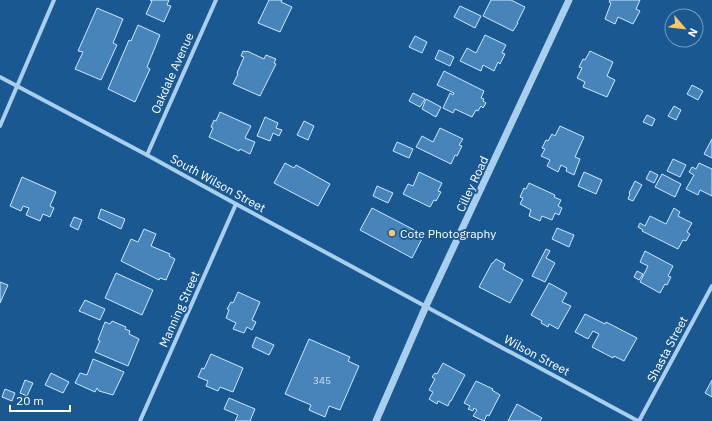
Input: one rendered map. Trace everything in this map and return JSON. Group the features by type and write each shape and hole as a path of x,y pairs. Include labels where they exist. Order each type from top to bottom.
{"street":[{"path":"0,126 54,0"},
{"name":"Oakdale Avenue","path":"147,155 216,0"},
{"name":"Cilley Road","path":"376,421 426,306 569,0"},
{"name":"South Wilson Street","path":"0,77 426,306"},
{"name":"Manning Street","path":"140,421 236,204"},
{"name":"Shasta Street","path":"639,421 712,286"},
{"name":"Wilson Street","path":"426,306 639,421"}],"building":[{"path":"150,0 169,0 167,5 171,6 164,22 146,14 152,1"},
{"path":"269,0 282,0 281,2 292,7 280,32 258,23"},
{"path":"491,0 511,0 525,7 513,31 483,16"},
{"path":"610,0 640,0 636,9 640,11 633,24 618,17 615,24 605,19 611,3 609,2"},
{"path":"460,6 481,16 475,28 454,17"},
{"path":"97,8 123,19 113,43 117,45 101,80 75,69 83,52 78,51"},
{"path":"138,25 160,35 147,67 150,69 135,102 108,89 129,40 131,41"},
{"path":"485,35 506,45 502,53 505,54 500,64 498,62 494,71 483,65 481,71 460,61 467,48 476,53"},
{"path":"415,36 427,42 422,53 409,47"},
{"path":"439,50 454,57 450,66 435,59"},
{"path":"243,51 247,51 264,59 266,55 276,59 274,63 276,64 260,96 233,84 244,57 241,56"},
{"path":"590,51 613,62 607,76 615,80 607,97 583,87 585,82 577,78 582,68 579,67 583,59 585,60"},
{"path":"444,71 484,91 481,98 484,99 483,101 486,103 483,108 481,106 478,111 476,110 472,117 455,109 453,113 443,108 450,93 453,95 454,93 437,85"},
{"path":"692,85 703,91 698,100 687,94"},
{"path":"413,93 425,99 420,107 409,101"},
{"path":"426,99 441,107 436,117 422,109"},
{"path":"674,106 681,110 676,120 668,116"},
{"path":"220,112 251,126 245,138 255,142 250,154 240,149 239,151 209,137 213,128 211,127 214,120 216,121"},
{"path":"647,115 655,119 652,126 643,122"},
{"path":"265,117 278,123 276,128 282,130 279,136 273,133 270,141 257,136"},
{"path":"304,121 314,126 308,140 297,135"},
{"path":"560,126 584,137 575,157 580,159 574,175 566,171 567,168 561,165 558,172 547,166 550,160 541,156 545,149 542,148 546,140 548,141 552,134 555,136"},
{"path":"440,128 463,139 459,145 462,146 457,156 455,155 451,164 416,147 422,136 433,142"},
{"path":"712,139 712,158 704,154"},
{"path":"397,142 413,149 409,158 393,151"},
{"path":"673,159 686,165 680,177 667,171"},
{"path":"285,163 294,168 296,165 330,184 318,206 274,183"},
{"path":"699,163 712,169 712,196 700,190 698,195 686,189 694,175 689,172 692,167 696,169"},
{"path":"650,171 658,175 654,183 646,179"},
{"path":"419,172 442,183 438,191 441,192 436,201 434,200 430,207 403,194 408,184 413,186"},
{"path":"584,172 602,180 596,194 578,186"},
{"path":"662,174 681,184 675,197 655,187"},
{"path":"22,177 56,192 50,206 54,208 50,217 43,214 40,221 26,215 29,208 23,206 21,211 10,206"},
{"path":"635,181 642,185 633,201 628,199 629,193"},
{"path":"529,183 555,195 554,197 561,200 558,206 562,208 559,215 555,213 552,220 542,216 540,221 529,216 531,210 520,204 523,198 520,197 524,188 526,189"},
{"path":"377,186 393,193 388,203 373,196"},
{"name":"Cote Photography","path":"372,208 424,235 412,258 360,230"},
{"path":"674,208 680,212 678,216 692,223 687,232 690,234 686,241 683,240 678,249 642,231 643,230 638,227 640,223 645,226 650,216 666,224"},
{"path":"101,209 125,219 121,229 98,218"},
{"path":"74,217 82,220 78,230 70,226"},
{"path":"557,228 574,235 569,247 552,239"},
{"path":"144,229 156,234 151,246 170,254 169,256 175,259 166,280 160,278 159,280 121,261 131,239 138,242"},
{"path":"546,249 550,251 546,258 555,263 545,282 532,276"},
{"path":"645,251 673,266 668,276 671,277 667,285 665,284 660,293 640,282 648,266 640,262"},
{"path":"496,259 505,264 503,269 523,280 510,303 479,287 492,263"},
{"path":"637,271 643,274 639,280 634,277"},
{"path":"116,273 153,290 142,315 105,298"},
{"path":"0,282 8,285 0,303"},
{"path":"549,283 567,293 562,302 571,306 558,329 549,324 548,327 541,323 542,321 531,315"},
{"path":"238,292 260,302 252,320 256,322 252,330 247,327 244,333 233,329 236,323 226,318 229,310 227,309 231,302 233,303"},
{"path":"85,300 105,309 100,320 79,311"},
{"path":"585,314 605,324 606,322 637,338 624,361 614,356 613,358 592,347 599,334 593,331 588,339 575,332"},
{"path":"112,321 126,327 125,329 130,331 129,334 139,339 128,366 95,352 100,341 98,340 105,322 110,324"},
{"path":"256,337 274,345 269,355 252,347"},
{"path":"309,339 350,357 348,361 359,366 340,410 329,406 325,417 309,410 311,405 285,394"},
{"path":"211,354 243,368 233,392 220,387 218,391 206,386 208,381 198,377 202,368 204,369"},
{"path":"93,359 124,372 113,395 99,391 97,388 95,392 75,383 80,373 87,375"},
{"path":"443,363 465,375 448,406 438,401 437,404 429,399 433,392 429,390 435,379 432,377 435,373 437,374"},
{"path":"51,373 69,382 63,393 45,385"},
{"path":"25,380 33,383 27,396 20,393"},
{"path":"712,380 712,397 705,393"},
{"path":"476,381 493,389 492,390 500,395 489,416 487,415 484,421 473,416 477,410 474,408 473,411 468,409 470,406 464,403"},
{"path":"5,389 15,393 12,401 2,397"},
{"path":"229,398 255,409 250,421 235,421 238,415 224,409"},
{"path":"517,404 542,418 540,421 508,421"}],"place":[{"name":"Cote Photography","path":"392,233"}]}
